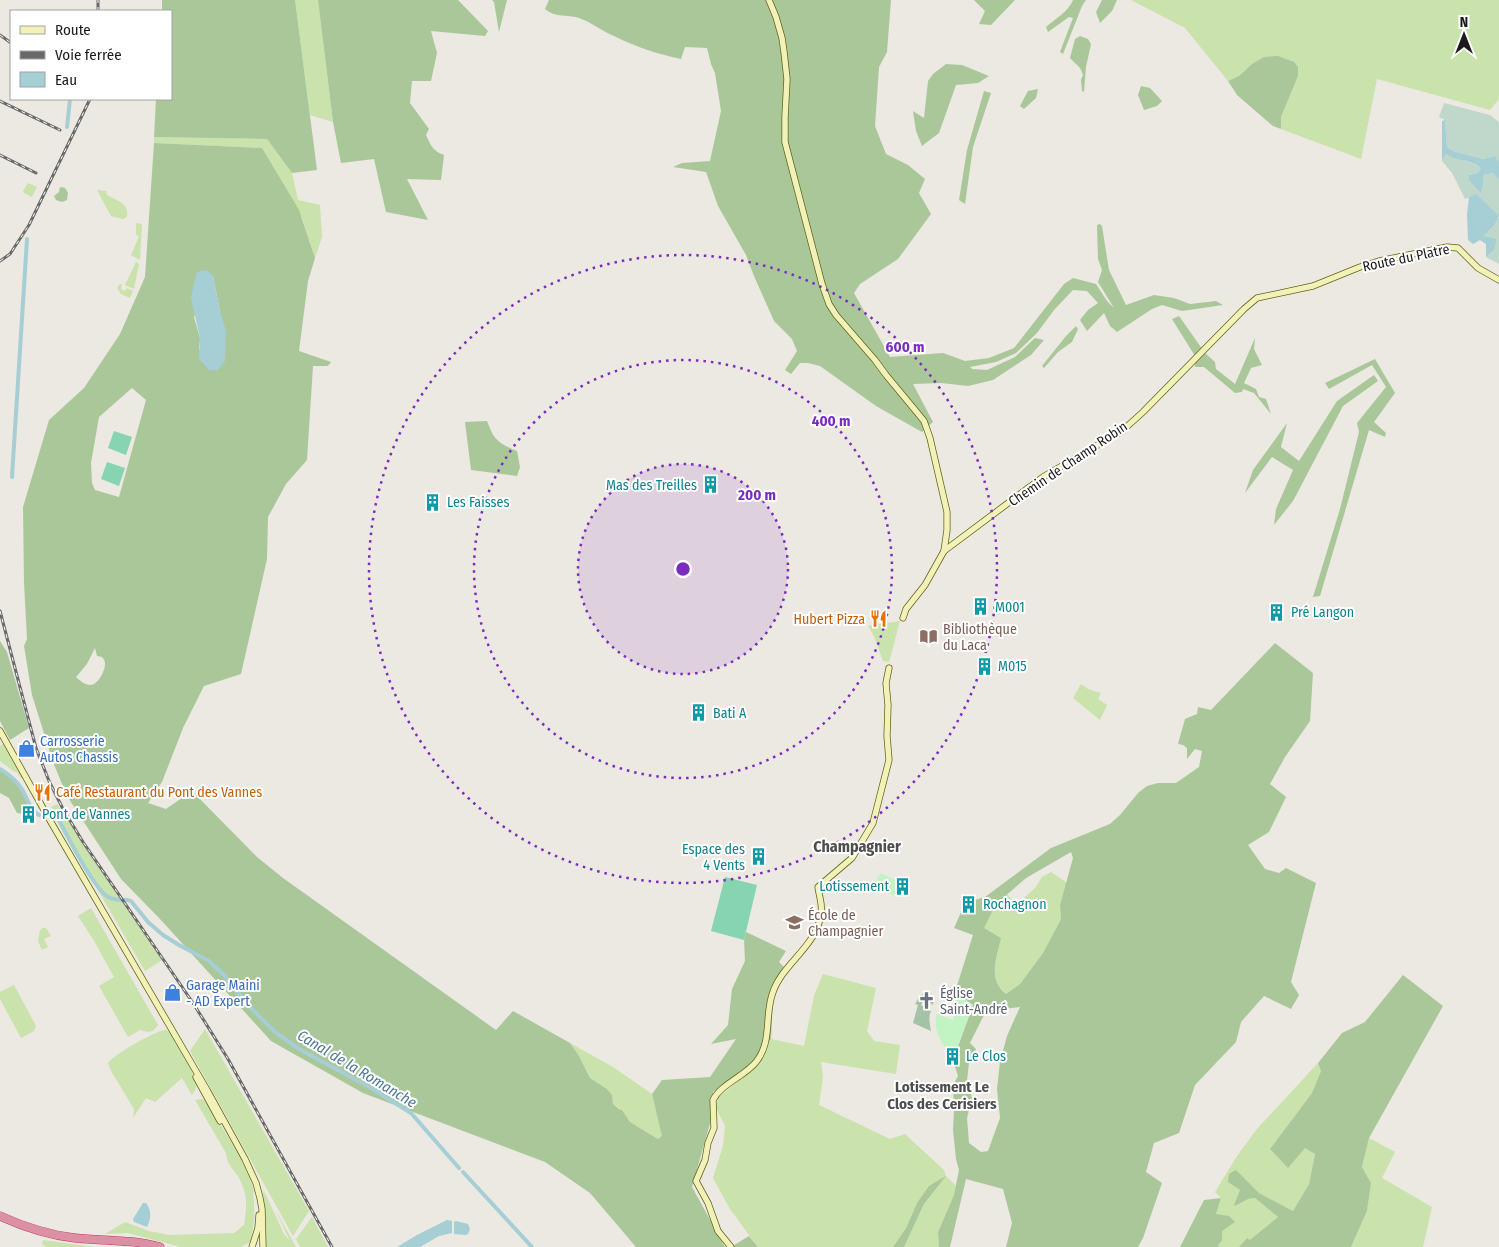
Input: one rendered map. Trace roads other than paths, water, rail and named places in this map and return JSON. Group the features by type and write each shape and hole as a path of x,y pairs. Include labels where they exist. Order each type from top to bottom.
{"highway":[{"path":"0,1216 27,1228 74,1238 138,1242 160,1247"}],"street":[{"path":"769,0 776,17 784,52 787,78 786,142 822,284 829,304 836,315 876,360 928,428 943,490 947,512 944,551 925,585 906,609 903,618"},
{"name":"Route du Platre","path":"1276,294 1313,286 1379,261 1447,247 1458,248 1478,268 1499,280"},
{"name":"Chemin de Champ Robin","path":"944,551 1043,477 1122,431 1244,309 1257,298 1276,294"},
{"path":"731,1247 718,1231 708,1203 696,1181 714,1128 714,1097 751,1067 761,1054 766,1043 770,1002 774,989 804,948 819,921 821,908 818,887 852,858 873,823 889,760 886,678 889,668"},
{"path":"0,731 48,818 188,1059 209,1102 245,1159 256,1183 262,1208 263,1247"},
{"path":"252,1247 258,1228 259,1208 256,1183"}],"water":[{"path":"1445,120 1447,147 1453,151 1483,159 1495,156 1499,162 1499,180 1493,173 1483,175 1481,193 1469,180 1469,175 1478,173 1481,168 1446,154 1442,161 1442,121"},
{"path":"1476,194 1499,216 1494,225 1483,236 1497,239 1494,250 1486,257 1486,244 1480,240 1473,244 1468,240 1467,214 1469,197"},
{"path":"201,270 208,271 213,276 226,331 225,361 218,370 209,370 199,359 200,338 191,298 196,274"},
{"path":"143,1203 146,1203 150,1212 147,1227 134,1222 133,1219"},
{"path":"447,1220 452,1221 452,1233 439,1236 420,1247 397,1247 417,1235"},
{"path":"454,1222 468,1224 470,1229 468,1234 454,1234"}],"waterway":[{"name":"Canal de la Romanche","path":"67,127 70,100"},
{"name":"Canal de la Romanche","path":"12,477 27,239"},
{"name":"Canal de la Romanche","path":"0,769 17,782 28,803 39,815"},
{"name":"Canal de la Romanche","path":"51,811 55,813 80,858 102,892 114,899 131,901 148,922 163,935 209,961 275,1032 299,1049 371,1088 411,1113 459,1168"},
{"name":"Canal de la Romanche","path":"463,1172 532,1247"}],"railway":[{"path":"98,0 98,10"},
{"path":"0,35 10,42"},
{"path":"0,261 10,254 29,225 90,100"},
{"path":"0,101 60,130"},
{"path":"0,155 36,173"},
{"path":"0,611 36,748 63,809 83,842 193,1003 228,1059 332,1247"}],"place":[{"name":"Mas des Treilles","path":"711,485"},
{"name":"Les Faisses","path":"433,502"},
{"name":"M001","path":"981,607"},
{"name":"Pré Langon","path":"1277,612"},
{"name":"Hubert Pizza","path":"879,619"},
{"name":"Bibliothèque du Laca","path":"929,637"},
{"name":"M015","path":"984,666"},
{"name":"Bati A","path":"699,713"},
{"name":"Carrosserie Autos Chassis","path":"26,749"},
{"name":"Café Restaurant du Pont des Vannes","path":"42,792"},
{"name":"Pont de Vannes","path":"28,814"},
{"name":"Espace des 4 Vents","path":"759,857"},
{"name":"Lotissement","path":"903,886"},
{"name":"Rochagnon","path":"969,904"},
{"name":"École de Champagnier","path":"794,923"},
{"name":"Garage Maini - AD Expert","path":"172,993"},
{"name":"Église Saint-André","path":"926,1001"},
{"name":"Le Clos","path":"952,1056"}],"district":[{"name":"Champagnier","path":"857,846"},
{"name":"Lotissement Le Clos des Cerisiers","path":"942,1096"}]}
